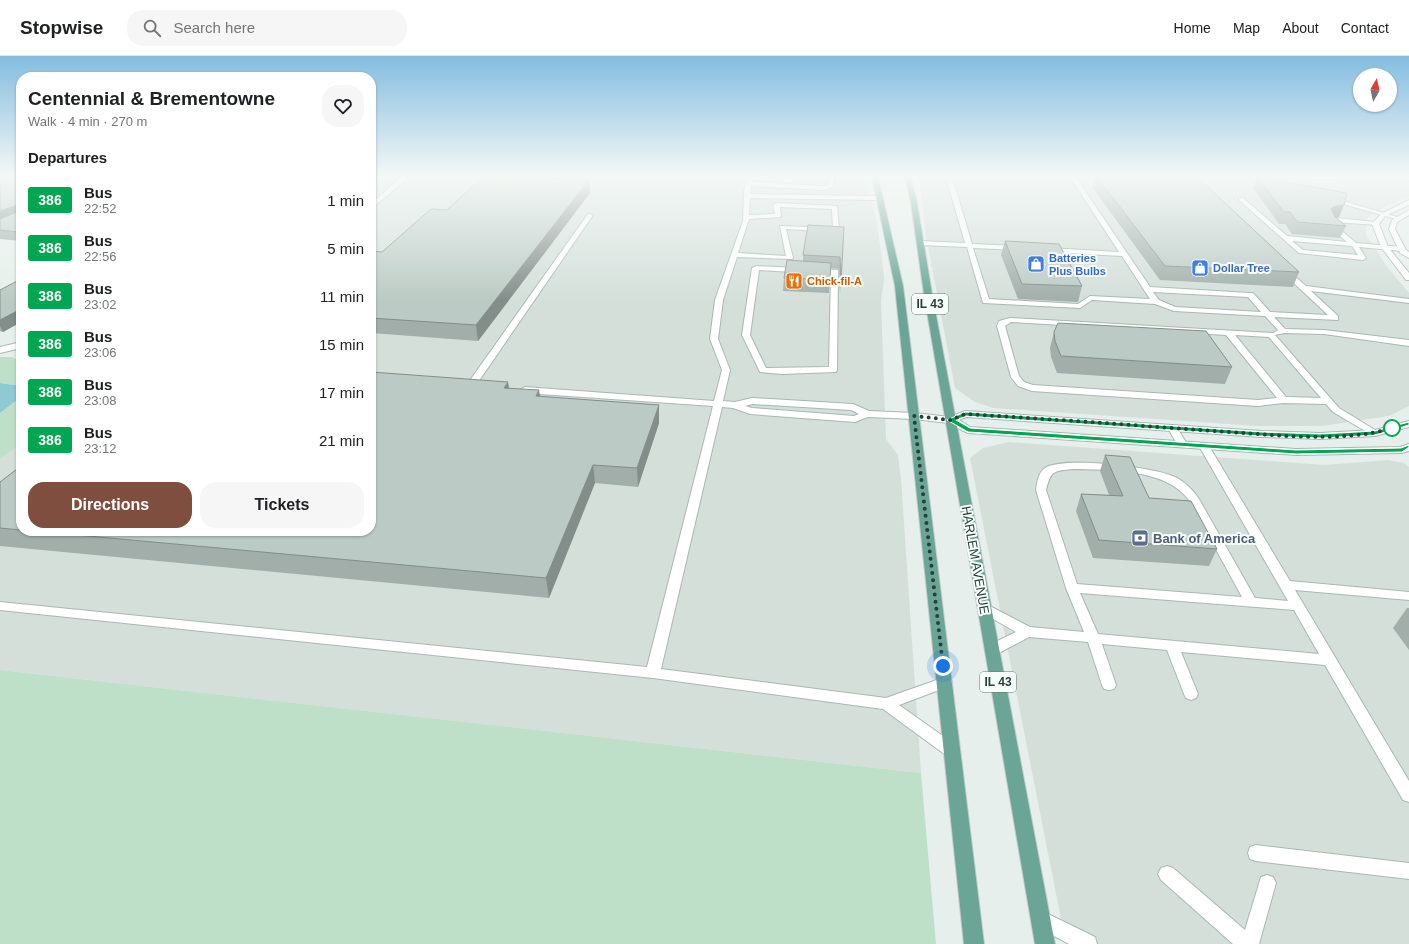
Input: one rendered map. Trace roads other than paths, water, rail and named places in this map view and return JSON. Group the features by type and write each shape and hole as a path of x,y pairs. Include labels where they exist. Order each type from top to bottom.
{"main road":[{"name":"IL 43","path":"885,218 899,286 974,944"},
{"name":"HARLEM AVENUE","path":"916,218 1045,944"}],"street":[{"path":"1379,218 1375,224 1385,247 1409,278"},
{"path":"1397,218 1394,220 1392,229 1402,248 1409,256"},
{"path":"0,350 16,346"},
{"path":"951,420 965,414 1320,436 1375,433 1409,424"},
{"path":"914,416 951,420 968,430 1296,452 1407,450"},
{"path":"1375,433 1407,450"}],"lane":[{"path":"472,386 588,218"},
{"path":"653,673 726,370 714,339 719,300 746,218"},
{"path":"734,255 790,258 780,218"},
{"path":"782,227 836,230 835,218"},
{"path":"962,218 986,301 1080,306 1090,298 1156,302 1174,309 1335,318 1281,266"},
{"path":"1101,218 1156,302"},
{"path":"1262,218 1301,252 1363,258 1354,244 1333,227 1330,221 1337,220 1375,224"},
{"path":"1284,238 1402,248"},
{"path":"920,243 1024,248"},
{"path":"1039,249 1124,254"},
{"path":"756,268 835,272 833,370 782,371 763,370 746,335 756,268"},
{"path":"1304,288 1409,301"},
{"path":"1147,289 1250,295 1283,331"},
{"path":"1328,401 1283,400 1258,403 1032,388 1021,384 1015,377 1000,326 1002,323 1010,320 1271,335 1283,331 1324,332 1409,343"},
{"path":"1229,333 1283,400"},
{"path":"1271,335 1328,401 1343,416 1375,433"},
{"path":"519,390 735,405 750,411 855,419 867,414 914,416"},
{"path":"1173,428 1182,444"},
{"path":"1204,446 1409,795"},
{"path":"1108,685 1093,638 1072,588 1041,490 1045,474 1052,468 1075,466 1144,471 1163,476 1185,487 1194,499 1251,602"},
{"path":"1286,586 1409,596"},
{"path":"1072,588 1298,606"},
{"path":"0,606 653,673 886,704 952,751"},
{"path":"984,608 1027,632 1330,660"},
{"path":"992,650 1027,632"},
{"path":"1172,646 1191,694"},
{"path":"886,704 944,682"},
{"path":"1256,853 1409,872"},
{"path":"1167,874 1247,944"},
{"path":"1250,944 1267,883"},
{"path":"1040,919 1088,944"}],"water":[{"path":"0,383 16,385 16,401 0,413"}],"place":[{"name":"Batteries Plus Bulbs","path":"1036,264"},
{"name":"Dollar Tree","path":"1200,268"},
{"name":"Chick-fil-A","path":"794,281"},
{"name":"Bank of America","path":"1140,538"}]}
